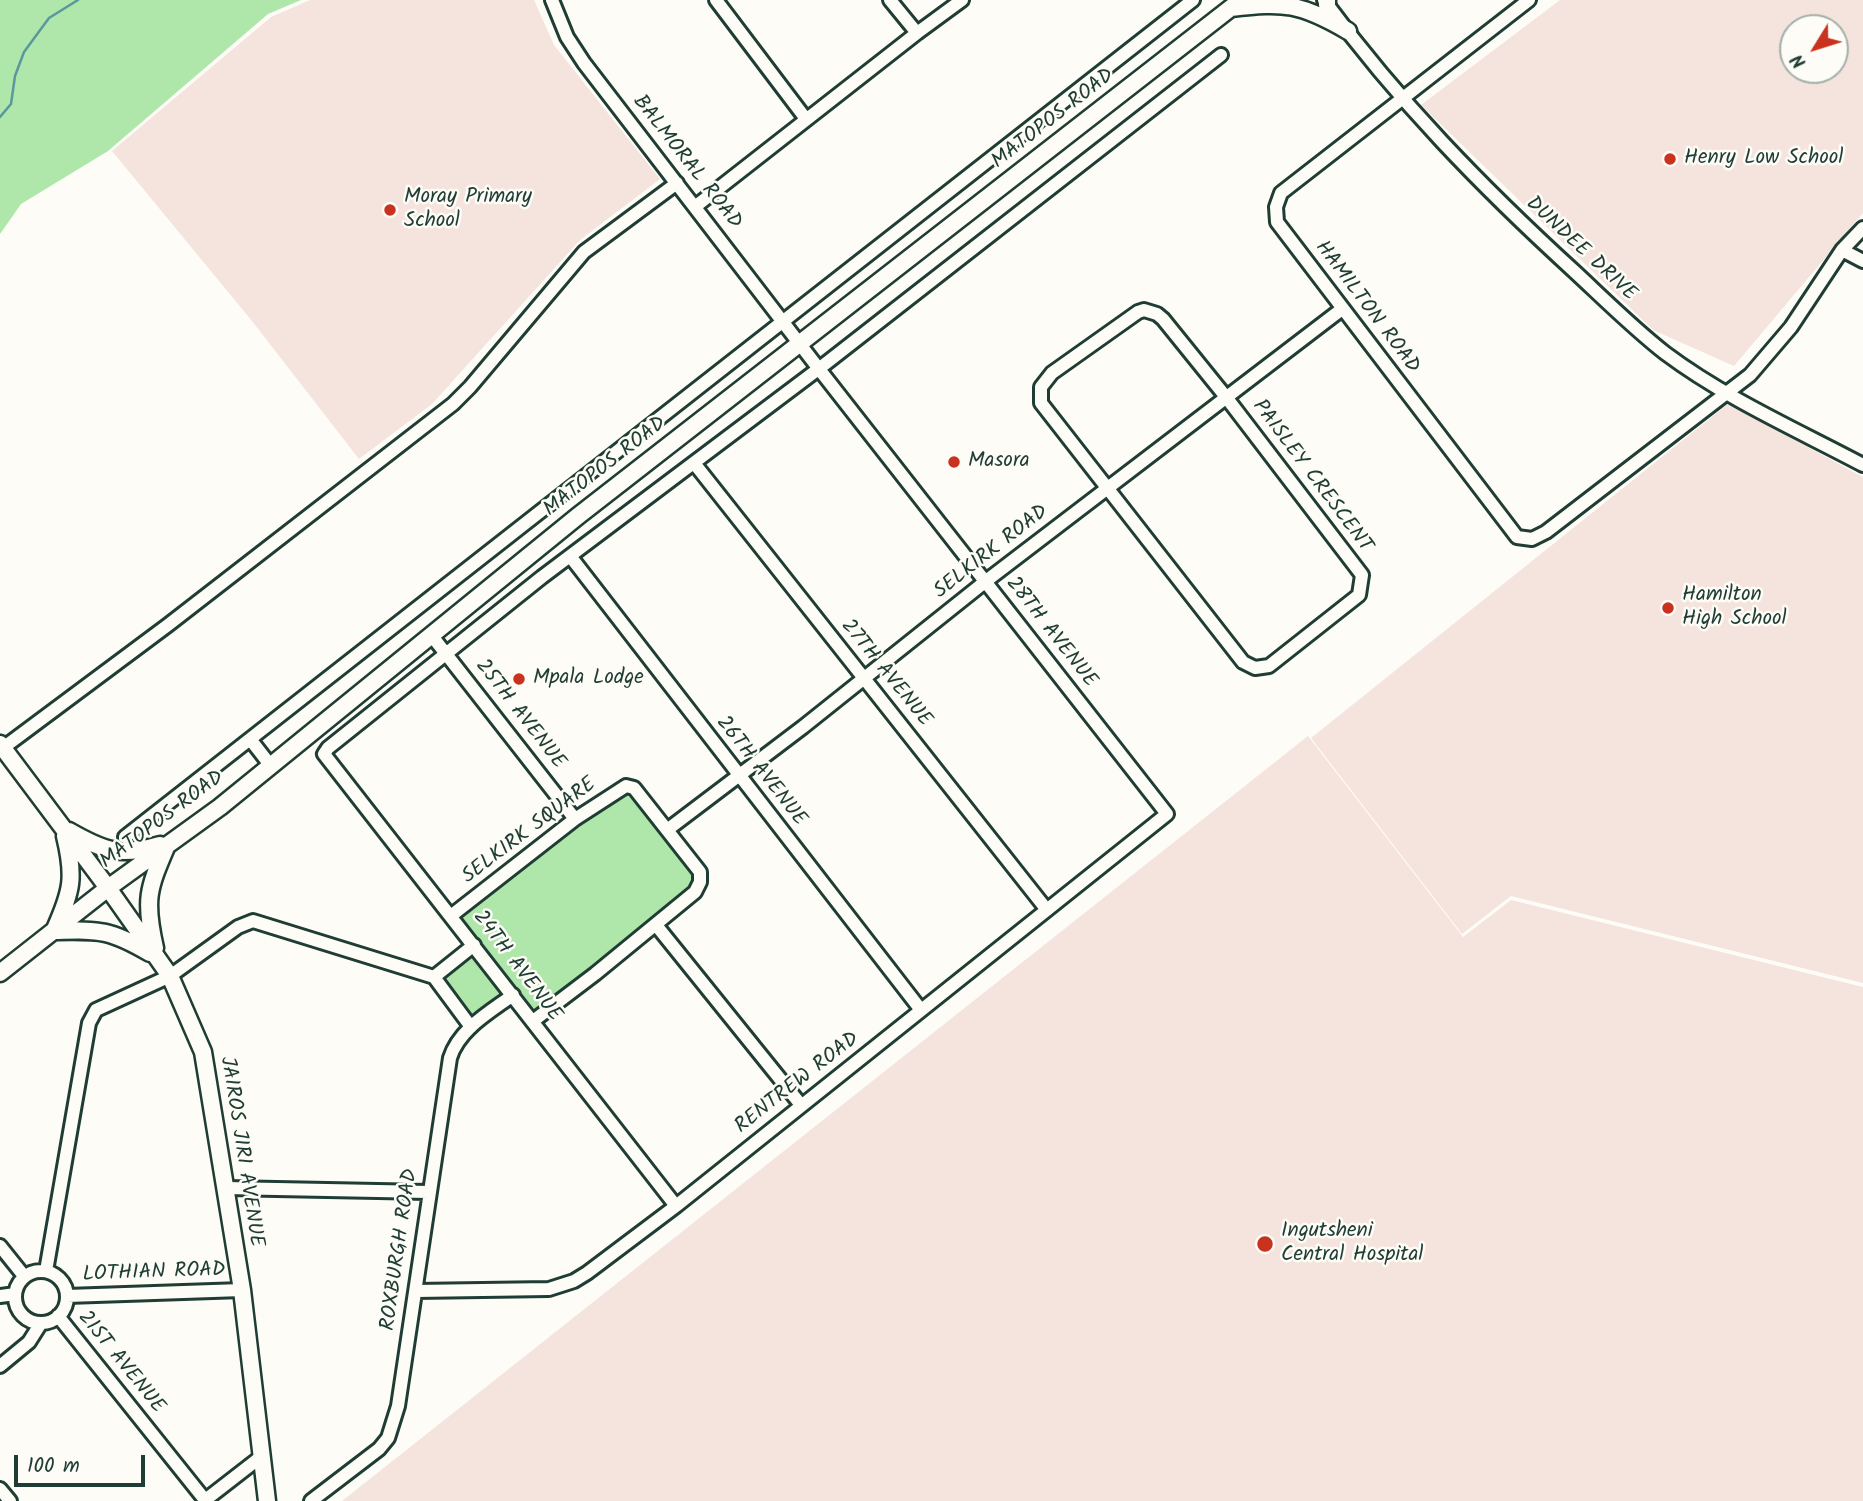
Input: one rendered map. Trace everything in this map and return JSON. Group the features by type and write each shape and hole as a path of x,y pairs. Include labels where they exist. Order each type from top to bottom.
{"main road":[{"path":"1236,4 1285,5 1306,10 1348,32"},
{"name":"MATOPOS ROAD","path":"0,972 168,843 220,807 536,549 1236,4"},
{"name":"JAIROS JIRI AVENUE","path":"2,746 170,976 180,994 206,1063 242,1290 267,1501"},
{"path":"63,828 110,851 143,850 168,843"},
{"path":"63,828 73,867 70,890 54,931 102,930 124,937 157,958"},
{"path":"157,958 147,900 168,843"}],"street":[{"name":"BALMORAL ROAD","path":"552,0 575,50 800,343"},
{"path":"716,0 806,119"},
{"path":"890,0 917,33"},
{"path":"696,206 962,0"},
{"path":"125,836 1192,0"},
{"path":"1401,99 1528,0"},
{"name":"DUNDEE DRIVE","path":"1326,2 1401,99 1493,196 1666,353 1728,393 1863,465"},
{"path":"447,654 570,556 819,369 1221,55"},
{"name":"HAMILTON ROAD","path":"1401,99 1281,193 1278,199 1278,222 1512,533 1528,539 1546,532 1728,393"},
{"path":"2,746 168,625 453,404 584,252 677,183"},
{"path":"1728,393 1750,374 1791,327 1843,250 1863,228"},
{"path":"1843,250 1863,261"},
{"name":"SELKIRK ROAD","path":"667,830 1106,488 1342,309"},
{"name":"PAISLEY CRESCENT","path":"1144,310 1163,319 1362,575 1359,595 1269,666 1255,668 1243,662 1106,488 1041,403 1041,387 1052,373 1144,310"},
{"name":"28TH AVENUE","path":"800,343 1167,814"},
{"name":"27TH AVENUE","path":"694,463 1047,909"},
{"name":"26TH AVENUE","path":"570,556 921,1010"},
{"name":"25TH AVENUE","path":"432,636 575,819"},
{"name":"24TH AVENUE","path":"447,654 328,748 324,754 676,1206"},
{"path":"250,739 271,766"},
{"name":"SELKIRK SQUARE","path":"452,915 575,819 616,790 629,786 634,788 700,872 700,882 695,892 533,1021"},
{"name":"RENTREW ROAD","path":"416,1290 549,1289 587,1273 676,1206 1167,814"},
{"path":"47,1271 92,1016 96,1010 170,976 238,927 253,921 434,977 471,1027"},
{"path":"656,925 801,1105"},
{"path":"434,977 474,945"},
{"name":"ROXBURGH ROAD","path":"311,1501 379,1449 388,1438 398,1406 450,1058 454,1045 471,1027 513,995"},
{"path":"226,1188 333,1188 428,1192"},
{"path":"0,1246 24,1276"},
{"path":"35,1271 47,1271 61,1280 67,1296 65,1307 58,1317 41,1323 27,1319 17,1309 15,1294 19,1281 24,1276 35,1271"},
{"name":"LOTHIAN ROAD","path":"67,1296 242,1290"},
{"path":"0,1296 15,1294"},
{"name":"21ST AVENUE","path":"58,1317 204,1501"},
{"path":"0,1366 29,1342 41,1323"},
{"path":"204,1501 262,1456"},
{"path":"0,1489 10,1501"}],"shaded area":[{"name":"Moray Primary School","path":"310,0 534,0 554,45 660,179 580,240 432,404 359,459 252,321 112,151 271,17"},
{"name":"Henry Low School","path":"1560,0 1863,0 1863,213 1734,366 1653,330 1421,105"},
{"name":"Hamilton High School","path":"1728,404 1863,477 1863,983 1511,896 1462,934 1311,738"},
{"name":"Ingutsheni Central Hospital","path":"1308,736 1463,937 1511,900 1863,987 1863,1501 342,1501"}],"green space":[{"path":"0,0 301,0 268,14 108,151 21,204 0,234"},
{"path":"626,792 632,794 695,874 692,890 544,1008 531,1011 462,919 466,912 617,795"},
{"path":"474,950 507,994 471,1021 438,978"}],"waterway":[{"path":"0,117 11,104 15,76 24,52 49,18 78,0"}],"place":[{"name":"Henry Low School","path":"1670,159"},
{"name":"Moray Primary School","path":"390,210"},
{"name":"Masora","path":"954,462"},
{"name":"Hamilton High School","path":"1668,608"},
{"name":"Mpala Lodge","path":"519,679"},
{"name":"Ingutsheni Central Hospital","path":"1265,1244"}]}
